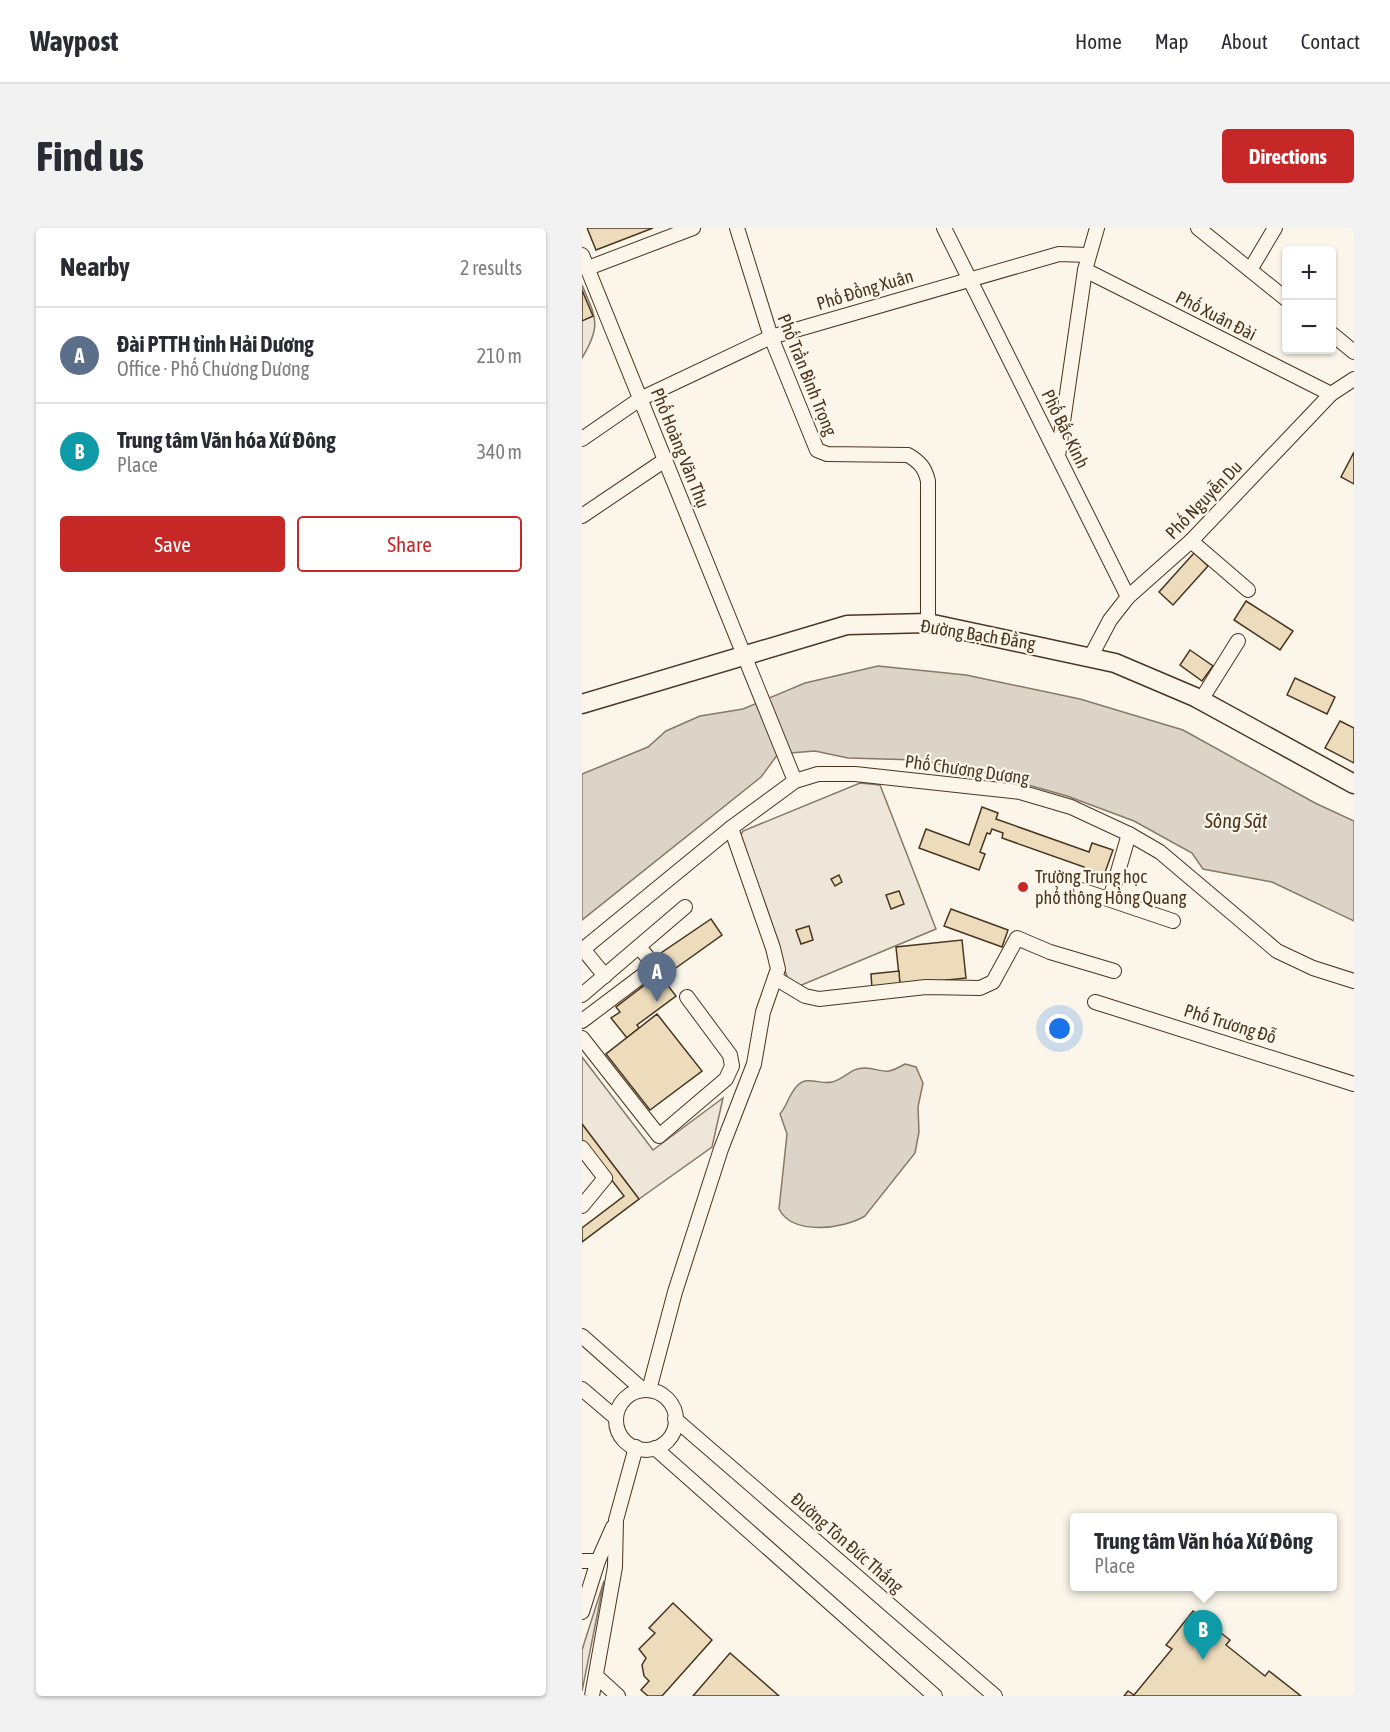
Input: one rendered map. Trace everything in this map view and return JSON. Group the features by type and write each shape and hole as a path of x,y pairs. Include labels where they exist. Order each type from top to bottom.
{"main road":[{"name":"Đường Bạch Đằng","path":"582,704 847,625 928,623 1091,656 1115,663 1201,700 1354,784"}],"street":[{"path":"588,268 693,228"},
{"name":"Phố Trần Bình Trọng","path":"737,228 771,337 817,450 828,454 908,455 919,462 925,470 928,481 928,623"},
{"name":"Phố Bắc Kinh","path":"944,228 1128,597"},
{"path":"1058,456 1085,270 1097,228"},
{"path":"1198,228 1282,295"},
{"path":"1250,270 1275,228"},
{"path":"970,278 1059,254 1088,255"},
{"name":"Phố Hoàng Văn Thụ","path":"582,255 795,781"},
{"name":"Phố Xuân Đài","path":"1085,270 1330,394"},
{"name":"Phố Đồng Xuân","path":"582,439 640,399 771,337 970,278"},
{"path":"1336,337 1354,352"},
{"name":"Phố Nguyễn Du","path":"1091,656 1110,620 1128,597 1191,541 1330,394 1354,379"},
{"path":"582,516 665,460"},
{"path":"1191,541 1248,590"},
{"path":"1201,700 1238,641"},
{"name":"Phố Chương Dương","path":"583,950 731,828 795,781 818,774 855,774 1020,792 1071,807 1129,834 1160,852 1277,951 1313,968 1354,981"},
{"path":"646,1390 678,1281 732,1116 744,1093 754,1064 763,1012 778,969 773,948 731,828"},
{"path":"1110,899 1129,834"},
{"path":"1081,890 1173,921"},
{"path":"582,995 685,907"},
{"path":"775,978 805,996 819,999 926,987 980,988 993,982 1017,938 1050,952 1114,971"},
{"path":"582,1021 655,966 639,947"},
{"path":"583,950 605,976"},
{"path":"582,1038 659,1136 726,1079 732,1066 729,1055 687,997"},
{"name":"Phố Trương Đỗ","path":"1095,1002 1354,1084"},
{"path":"582,1148 605,1178 582,1206"},
{"path":"582,1336 646,1390 662,1394 671,1404 675,1419 674,1430 667,1441 655,1448 629,1445 620,1435 616,1418 617,1409 624,1398 646,1390"},
{"path":"582,1389 616,1418"},
{"name":"Đường Tôn Đức Thắng","path":"675,1419 987,1693"},
{"path":"582,1612 598,1561 616,1520 636,1447"},
{"path":"655,1448 935,1696"},
{"path":"592,1696 615,1567 616,1520"},
{"path":"582,1561 598,1561"},
{"path":"596,1676 618,1696"}],"shaded area":[{"path":"582,285 595,322 592,337 582,358"},
{"path":"860,783 880,785 936,929 792,989 736,843 743,831"},
{"path":"582,1057 653,1150 723,1098 712,1147 639,1199 582,1124"},
{"path":"604,1581 582,1691 582,1650"}],"water":[{"name":"Sông Sặt","path":"878,666 966,675 1080,699 1183,730 1315,803 1354,821 1354,921 1272,882 1203,869 1192,853 1134,821 1067,796 990,774 917,760 848,758 815,751 778,754 761,777 582,920 582,774 648,747 666,731 700,716 743,709 805,683"},
{"path":"905,1064 916,1067 923,1083 918,1107 919,1132 915,1153 865,1216 856,1221 832,1227 807,1227 786,1218 779,1209 787,1134 780,1114 794,1089 805,1081 832,1082 861,1068 889,1071"}],"building":[{"path":"587,228 653,228 596,250"},
{"path":"582,290 593,316 582,321"},
{"path":"1354,452 1354,484 1341,477"},
{"path":"1194,553 1208,566 1173,605 1159,592"},
{"path":"1246,601 1293,631 1280,650 1234,620"},
{"path":"1190,650 1213,666 1202,681 1180,665"},
{"path":"1295,678 1335,697 1327,714 1287,695"},
{"path":"1340,721 1354,728 1354,763 1325,748"},
{"path":"982,807 998,813 996,819 1089,852 1092,843 1113,850 1103,878 1083,870 1084,867 1002,838 1003,833 992,829 990,834 987,833 980,852 985,854 979,870 919,848 926,829 969,845"},
{"path":"839,875 842,882 835,886 831,879"},
{"path":"899,891 904,904 891,909 886,895"},
{"path":"951,909 1008,930 1002,947 944,926"},
{"path":"711,919 722,935 673,970 661,953"},
{"path":"809,926 813,940 801,944 796,930"},
{"path":"962,940 966,978 900,985 896,947"},
{"path":"899,971 900,985 872,988 871,974"},
{"path":"659,974 676,996 637,1025 639,1028 627,1038 611,1018 620,1012 616,1007"},
{"path":"657,1014 702,1071 650,1110 606,1054"},
{"path":"582,1124 639,1199 582,1242 582,1228 624,1196 582,1141"},
{"path":"673,1603 712,1640 662,1696 648,1696 641,1690 649,1681 644,1676 642,1665 646,1658 639,1649 655,1633 649,1628"},
{"path":"1193,1611 1230,1640 1226,1645 1265,1676 1269,1671 1301,1696 1124,1696 1128,1691 1134,1695 1172,1649 1166,1645"},
{"path":"730,1653 779,1696 693,1696"}],"place":[{"name":"Trường Trung học phổ thông Hồng Quang","path":"1023,887"},
{"name":"Đài PTTH tỉnh Hải Dương","path":"657,1002"},
{"name":"Trung tâm Văn hóa Xứ Đông","path":"1203,1660"}]}
